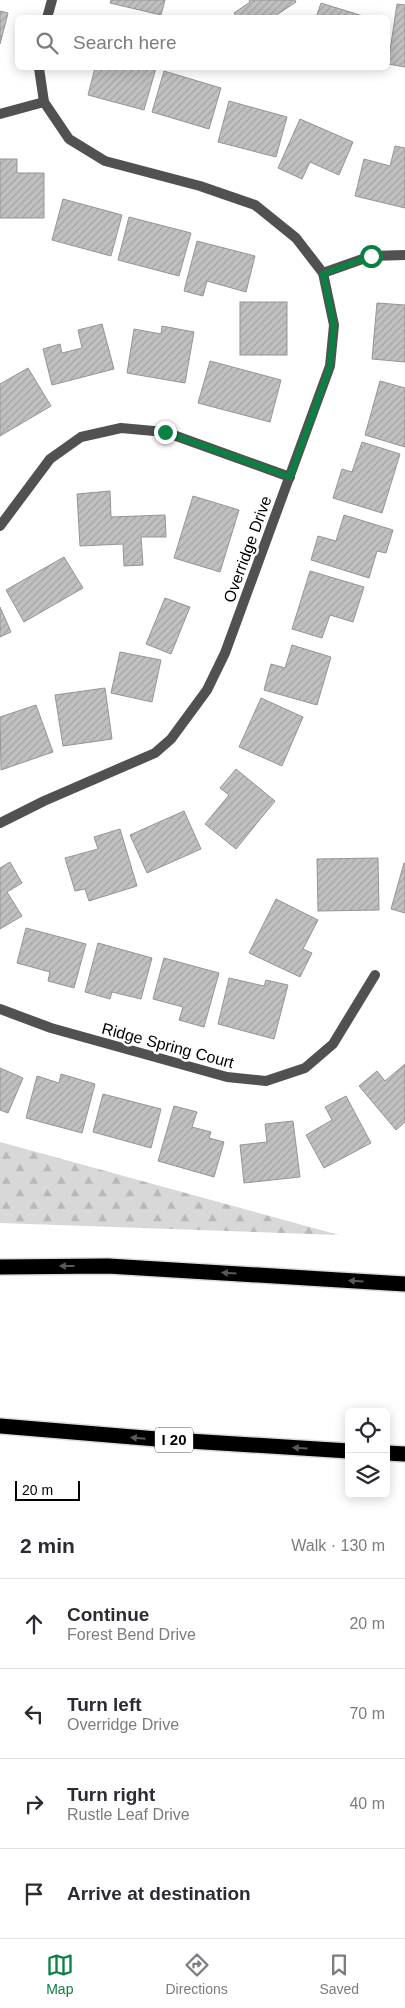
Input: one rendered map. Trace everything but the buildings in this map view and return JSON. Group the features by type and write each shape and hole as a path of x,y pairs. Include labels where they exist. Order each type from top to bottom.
{"highway":[{"path":"0,1267 108,1266 405,1284"},
{"name":"I 20","path":"0,1426 157,1439 345,1451"},
{"path":"390,1453 405,1454"}],"street":[{"path":"48,15 52,0"},
{"name":"Overridge Drive","path":"0,823 44,801 155,754 171,739 207,690 225,653 330,366 334,325 323,274 296,238 255,205 200,186 106,161 69,140 44,102 39,70"},
{"path":"0,114 44,102"},
{"path":"323,274 371,256 405,255"},
{"path":"0,526 50,459 81,437 121,428 165,432 290,477"},
{"name":"Ridge Spring Court","path":"0,1009 50,1028 226,1078 266,1081 304,1068 333,1044 375,975"}],"green space":[{"path":"0,1142 339,1235 0,1223"}],"route":[{"path":"165,432 290,477 330,366 334,325 323,274 371,256"}]}
